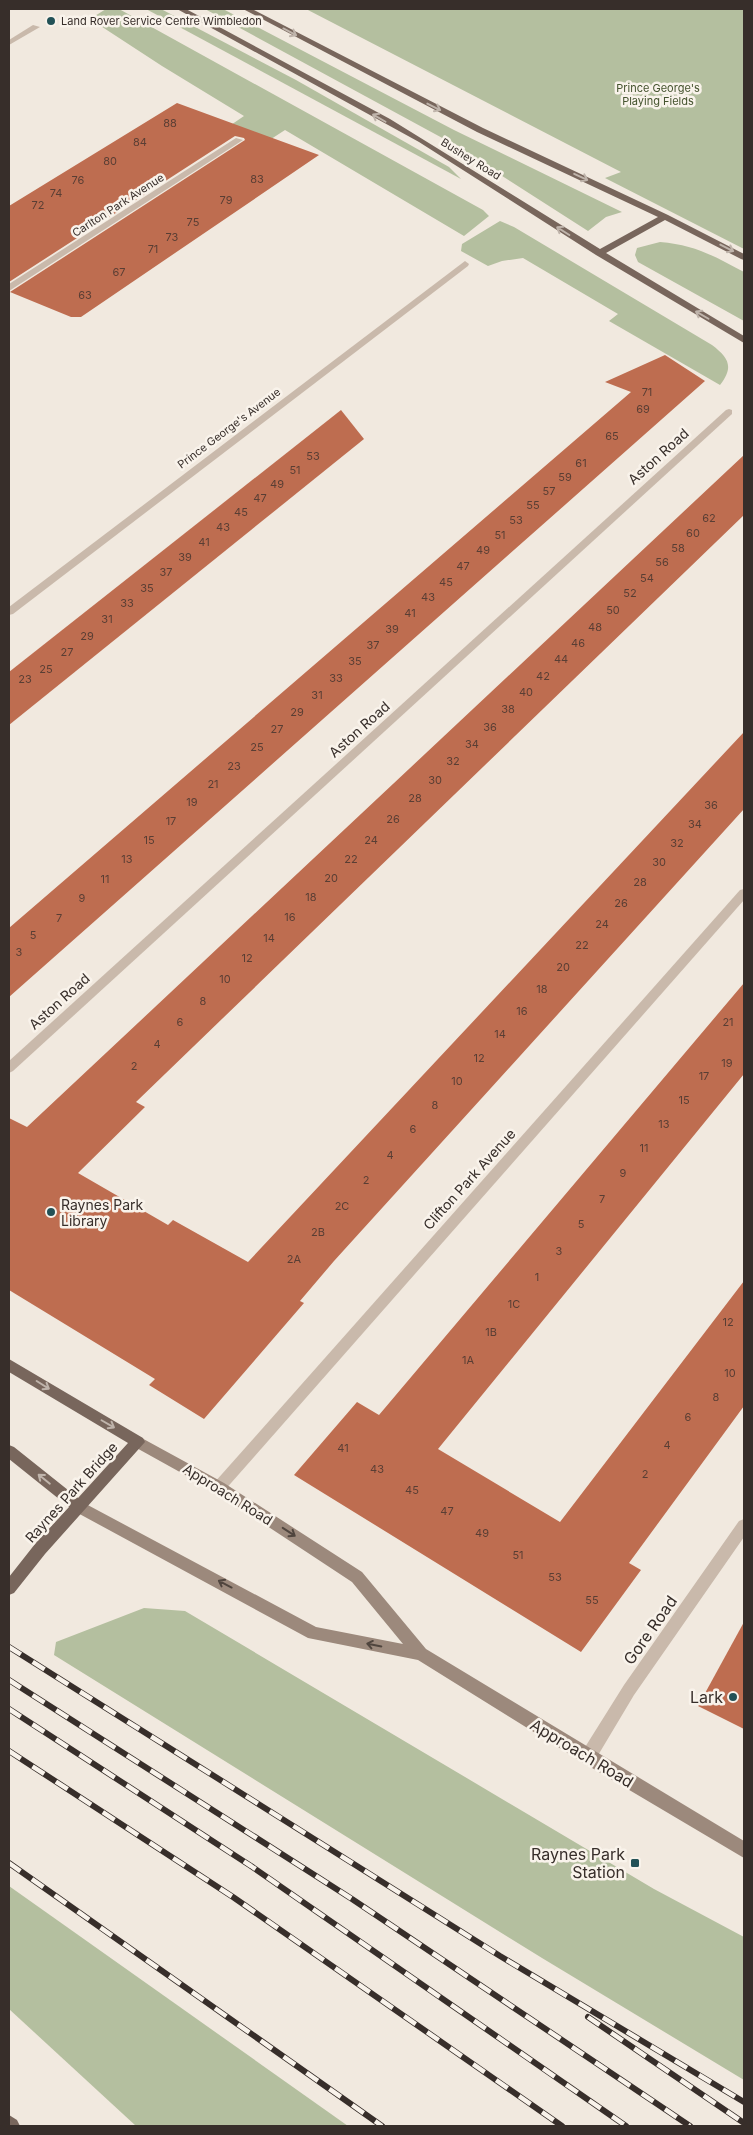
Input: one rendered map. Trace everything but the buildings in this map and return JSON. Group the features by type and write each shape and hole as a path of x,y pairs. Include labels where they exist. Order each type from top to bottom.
{"main road":[{"name":"Bushey Road","path":"180,9 313,80 446,156 599,253 744,340"},
{"name":"Bushey Road","path":"247,9 480,130 665,217 744,257"},
{"path":"599,253 665,217"},
{"name":"Approach Road","path":"9,1365 138,1442 219,1487 357,1577 422,1654 588,1757 744,1850"},
{"name":"Raynes Park Bridge","path":"9,1588 40,1549 138,1442"},
{"name":"Approach Road","path":"9,1451 79,1507 313,1633 422,1654"}],"street":[{"path":"9,43 36,27"},
{"name":"Carlton Park Avenue","path":"9,288 239,140"},
{"name":"Prince George's Avenue","path":"9,612 465,264"},
{"name":"Aston Road","path":"9,1068 729,412"},
{"name":"Clifton Park Avenue","path":"219,1487 744,893"},
{"name":"Gore Road","path":"588,1757 630,1690 744,1525"}],"green space":[{"path":"106,9 119,9 483,210 489,216 464,236 285,130 265,143 225,129 244,116 90,19"},
{"path":"146,9 161,9 296,80 449,167 461,179"},
{"path":"205,9 223,9 454,130 622,212 606,217 588,231 446,140"},
{"name":"Prince George's Playing Fields","path":"306,9 744,9 744,249 605,178 621,172"},
{"path":"500,221 514,227 712,345 728,363 727,373 720,385 609,321 618,314 523,258 502,261 488,266 461,251 462,244"},
{"path":"660,242 694,249 713,256 744,272 744,321 638,262 635,255 637,248"},
{"path":"144,1608 185,1611 654,1889 744,1937 744,2080 542,1958 54,1655 56,1642"},
{"path":"9,1886 348,2126 136,2126 9,2009"}],"railway":[{"path":"9,1647 500,1956 744,2102"},
{"path":"9,1680 352,1899 690,2126"},
{"path":"9,1709 251,1866 626,2126"},
{"path":"9,1751 233,1897 562,2126"},
{"path":"9,1863 382,2126"},
{"path":"588,2017 744,2123"}],"place":[{"name":"Land Rover Service Centre Wimbledon","path":"51,21"},
{"name":"Raynes Park Library","path":"51,1212"},
{"name":"Lark","path":"733,1697"},
{"name":"Raynes Park Station","path":"635,1863"}]}
